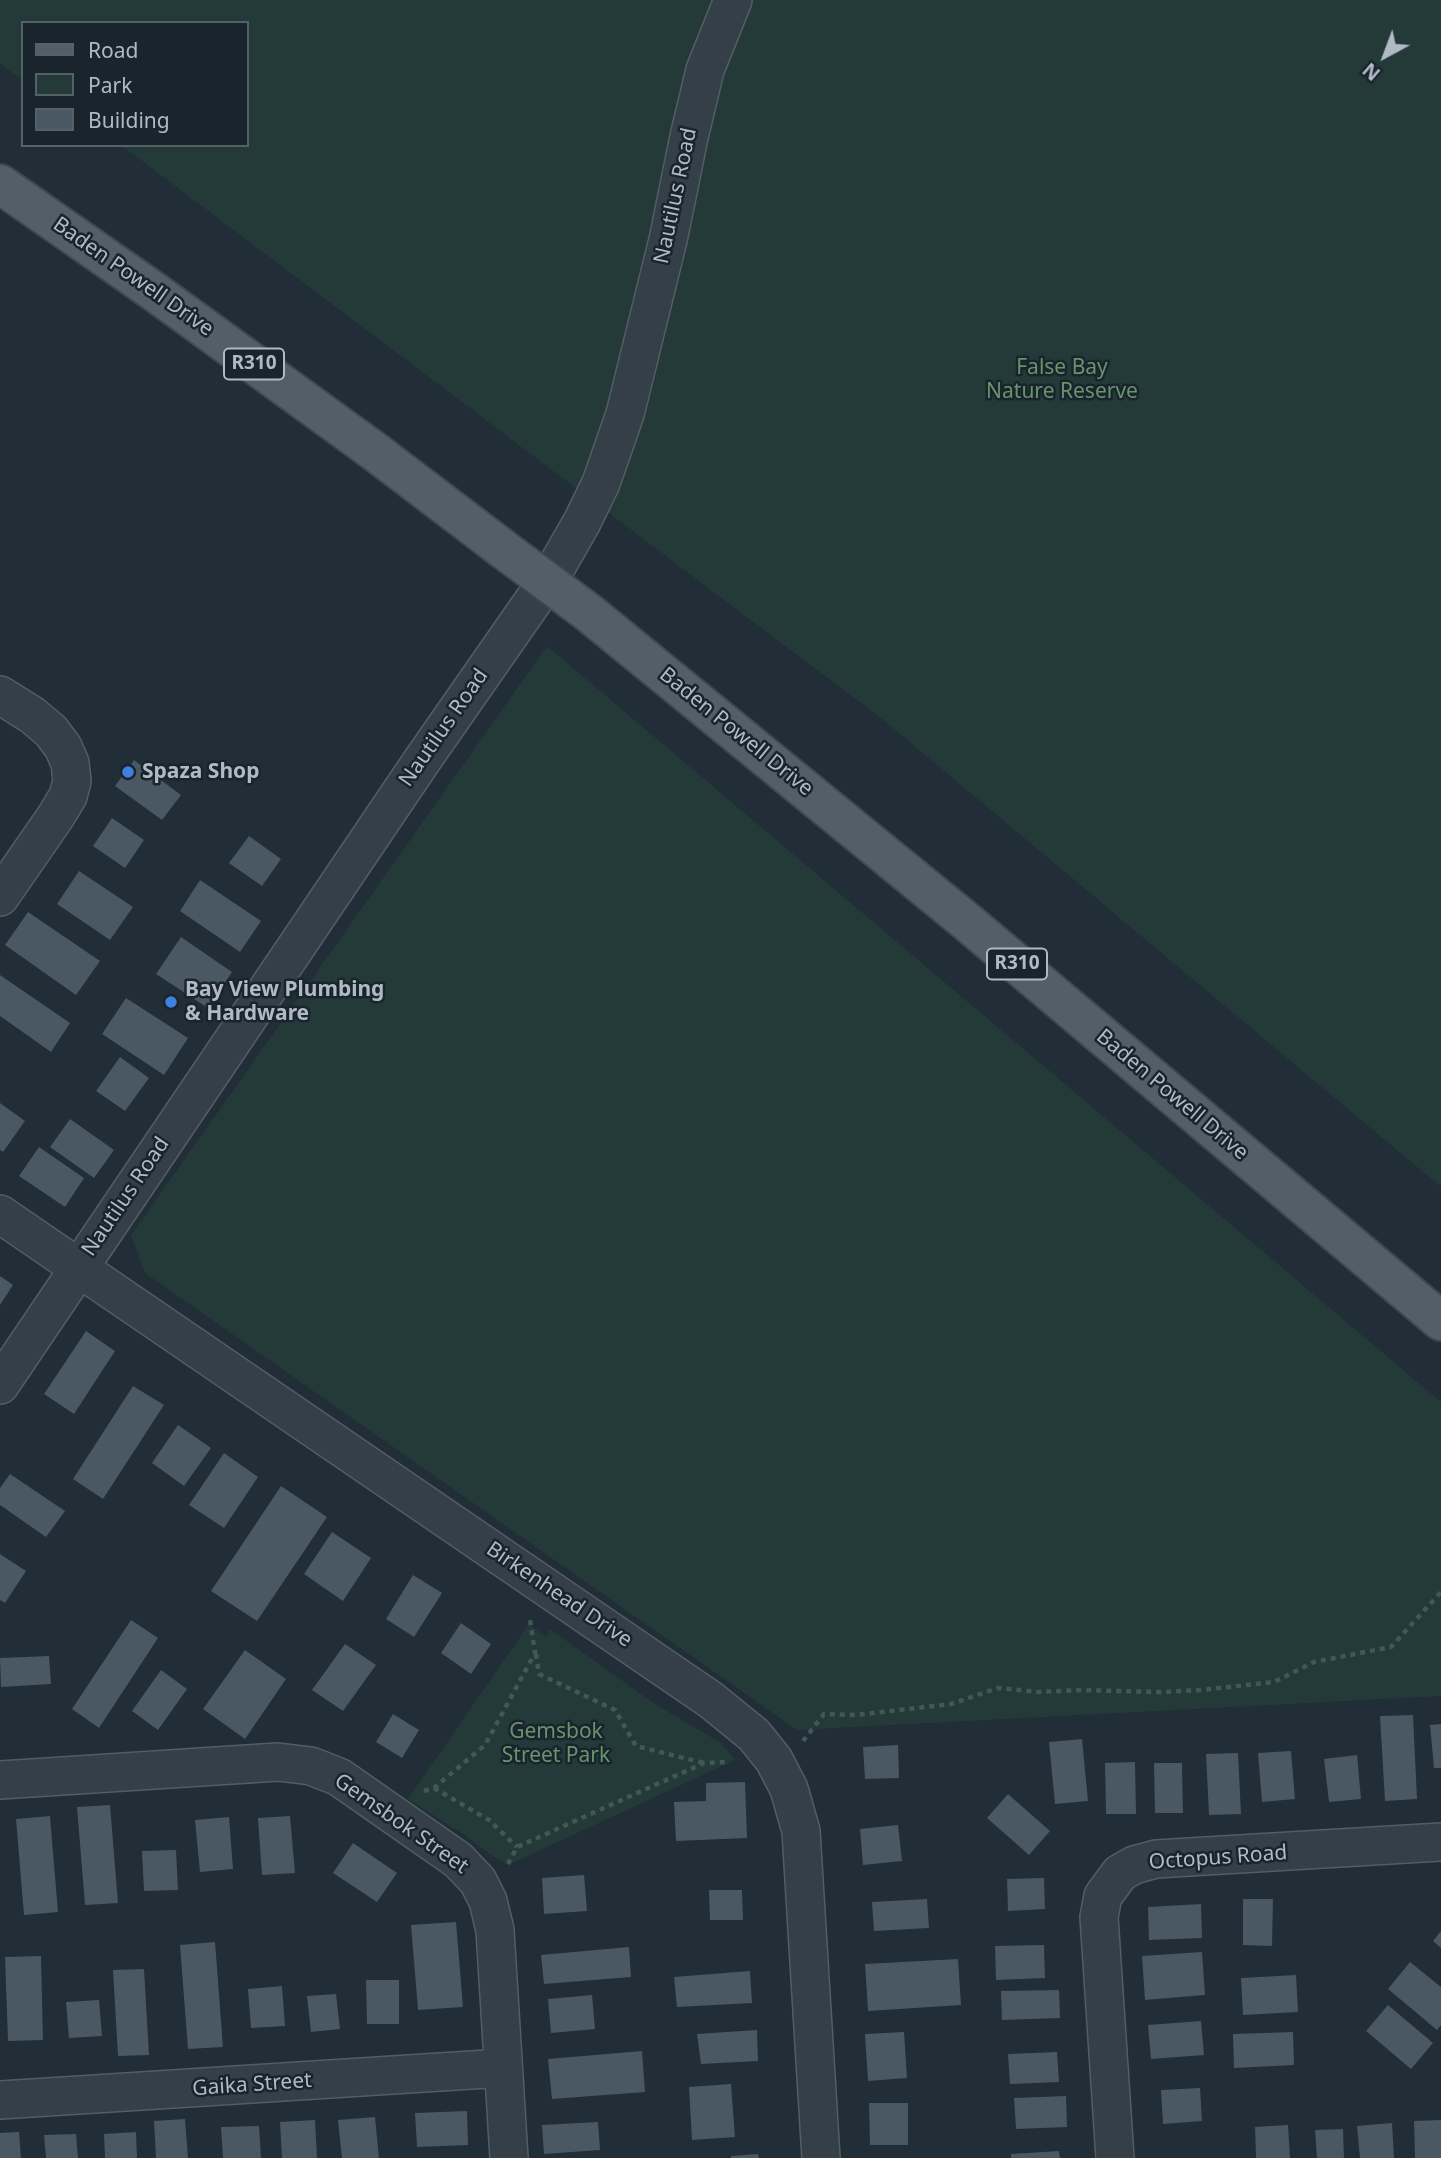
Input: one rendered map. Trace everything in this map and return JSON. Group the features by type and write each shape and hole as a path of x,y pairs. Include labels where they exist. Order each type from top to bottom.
{"main road":[{"name":"Baden Powell Drive","path":"0,184 352,435 589,613 956,912 1441,1321"}],"street":[{"name":"Nautilus Road","path":"0,1385 421,762 554,571 582,522 601,483 625,414 668,240 705,70 733,0"},
{"path":"0,695 32,715 51,731 71,763 72,781 68,796 56,816 0,897"},
{"name":"Birkenhead Drive","path":"0,1214 721,1707 754,1735 774,1760 789,1789 801,1831 821,2158"},
{"name":"Gemsbok Street","path":"0,1780 278,1762 311,1766 339,1777 458,1860 478,1881 488,1901 495,1930 509,2158"},
{"name":"Octopus Road","path":"1115,2158 1099,1917 1103,1896 1120,1874 1135,1864 1157,1859 1441,1842"},
{"name":"Gaika Street","path":"0,2100 503,2068"}],"path":[{"path":"521,1570 539,1674 614,1710 636,1746 705,1763 774,1760 798,1747 824,1714 856,1716 951,1704 998,1689 1038,1692 1158,1692 1274,1682 1314,1662 1391,1647 1441,1592"},
{"path":"376,1803 434,1788 485,1745 535,1654"},
{"path":"488,1901 517,1847 705,1763"},
{"path":"434,1788 489,1820 517,1847"}],"green space":[{"name":"False Bay Nature Reserve","path":"0,0 1441,0 1441,1187 882,719 124,147 248,147 248,21 21,21 21,79 0,64"},
{"path":"547,646 1441,1402 1441,1696 797,1730 145,1273 131,1235"},
{"name":"Gemsbok Street Park","path":"529,1624 546,1637 550,1629 655,1704 721,1743 735,1760 508,1865 491,1855 408,1799"}],"building":[{"path":"134,760 181,795 162,820 115,786"},
{"path":"112,818 144,840 125,868 93,846"},
{"path":"249,836 281,859 262,886 229,863"},
{"path":"79,871 133,907 110,940 57,904"},
{"path":"200,880 261,921 240,952 180,911"},
{"path":"28,912 100,961 76,995 5,945"},
{"path":"181,937 232,972 208,1008 156,974"},
{"path":"0,975 70,1023 51,1052 0,1016"},
{"path":"126,998 188,1038 164,1075 102,1034"},
{"path":"120,1057 149,1078 125,1111 96,1091"},
{"path":"0,1103 25,1121 3,1152 0,1150"},
{"path":"70,1119 114,1150 94,1178 50,1147"},
{"path":"39,1147 84,1178 65,1207 19,1176"},
{"path":"0,1276 13,1285 0,1305"},
{"path":"86,1331 115,1351 74,1414 44,1394"},
{"path":"133,1386 164,1405 103,1499 73,1479"},
{"path":"178,1425 211,1448 184,1486 152,1463"},
{"path":"224,1453 258,1477 224,1528 189,1505"},
{"path":"10,1474 65,1511 46,1537 0,1505 0,1488"},
{"path":"281,1486 327,1517 257,1621 211,1591"},
{"path":"332,1532 371,1558 343,1601 304,1574"},
{"path":"0,1554 26,1571 5,1603 0,1600"},
{"path":"413,1575 442,1593 414,1637 386,1619"},
{"path":"131,1620 158,1638 99,1728 72,1709"},
{"path":"461,1623 491,1644 471,1674 441,1653"},
{"path":"345,1644 376,1665 343,1711 312,1690"},
{"path":"245,1650 286,1679 245,1739 203,1709"},
{"path":"49,1656 51,1684 1,1687 0,1658"},
{"path":"161,1670 187,1689 158,1730 132,1711"},
{"path":"393,1714 419,1730 402,1758 376,1742"},
{"path":"1413,1715 1417,1799 1385,1801 1380,1716"},
{"path":"1441,1724 1441,1768 1434,1768 1430,1725"},
{"path":"1082,1739 1088,1801 1055,1804 1049,1742"},
{"path":"898,1745 899,1778 865,1779 863,1747"},
{"path":"1291,1751 1295,1799 1262,1802 1258,1753"},
{"path":"1238,1753 1241,1814 1209,1815 1206,1754"},
{"path":"1357,1755 1361,1799 1329,1802 1324,1759"},
{"path":"1135,1762 1136,1814 1106,1814 1105,1763"},
{"path":"1154,1763 1182,1763 1183,1813 1155,1813"},
{"path":"745,1782 747,1838 676,1841 674,1802 706,1801 706,1783"},
{"path":"1008,1794 1050,1831 1029,1855 987,1818"},
{"path":"110,1805 118,1903 85,1905 77,1807"},
{"path":"50,1816 58,1912 24,1915 16,1819"},
{"path":"290,1816 295,1873 262,1875 258,1818"},
{"path":"229,1817 233,1869 200,1872 195,1820"},
{"path":"898,1825 902,1861 863,1865 860,1829"},
{"path":"353,1843 397,1873 377,1902 333,1873"},
{"path":"176,1850 178,1890 144,1891 142,1851"},
{"path":"584,1875 587,1911 544,1914 542,1878"},
{"path":"1044,1878 1045,1909 1008,1911 1007,1879"},
{"path":"709,1890 742,1890 743,1920 710,1920"},
{"path":"927,1899 929,1928 874,1931 872,1902"},
{"path":"1243,1899 1273,1899 1272,1946 1243,1945"},
{"path":"1201,1904 1202,1938 1149,1940 1148,1907"},
{"path":"456,1922 463,2007 418,2010 411,1925"},
{"path":"1441,1931 1441,1948 1433,1941"},
{"path":"215,1942 223,2047 188,2049 180,1945"},
{"path":"1044,1945 1045,1978 996,1980 995,1946"},
{"path":"629,1947 631,1977 544,1984 541,1955"},
{"path":"1202,1952 1205,1995 1145,2000 1142,1956"},
{"path":"41,1956 43,2040 8,2041 5,1957"},
{"path":"958,1959 961,2005 868,2011 865,1964"},
{"path":"1410,1962 1441,1987 1441,2025 1437,2030 1388,1989"},
{"path":"144,1969 149,2055 118,2056 113,1970"},
{"path":"750,1971 752,2003 677,2007 674,1977"},
{"path":"1296,1975 1298,2012 1243,2015 1241,1978"},
{"path":"366,1980 399,1980 399,2024 367,2024"},
{"path":"282,1986 285,2026 251,2028 248,1989"},
{"path":"1059,1990 1060,2018 1002,2020 1001,1991"},
{"path":"336,1994 340,2029 311,2032 307,1996"},
{"path":"592,1995 595,2029 551,2033 548,1999"},
{"path":"99,2000 102,2036 69,2038 66,2002"},
{"path":"1388,2005 1433,2043 1411,2069 1366,2031"},
{"path":"1201,2021 1204,2055 1151,2059 1148,2025"},
{"path":"757,2030 758,2061 701,2064 697,2034"},
{"path":"904,2032 907,2078 868,2081 865,2034"},
{"path":"1293,2032 1294,2065 1234,2068 1233,2034"},
{"path":"642,2051 645,2092 552,2099 548,2059"},
{"path":"1057,2052 1059,2082 1010,2084 1008,2054"},
{"path":"731,2084 735,2137 692,2140 689,2087"},
{"path":"1200,2088 1202,2121 1163,2124 1161,2090"},
{"path":"1066,2096 1067,2127 1016,2129 1014,2098"},
{"path":"869,2103 908,2103 908,2145 870,2145"},
{"path":"467,2111 468,2145 417,2147 415,2113"},
{"path":"375,2117 379,2158 342,2158 338,2120"},
{"path":"185,2119 188,2158 156,2158 154,2121"},
{"path":"315,2120 317,2158 282,2158 280,2122"},
{"path":"1441,2120 1441,2158 1415,2158 1414,2121"},
{"path":"598,2122 600,2150 544,2154 542,2125"},
{"path":"1392,2123 1394,2158 1360,2158 1357,2126"},
{"path":"1288,2125 1290,2158 1256,2158 1255,2127"},
{"path":"259,2126 261,2158 223,2158 221,2127"},
{"path":"1343,2129 1344,2158 1317,2158 1315,2130"},
{"path":"19,2132 21,2158 0,2158 0,2133"},
{"path":"136,2132 137,2158 105,2158 104,2134"},
{"path":"76,2134 78,2158 46,2158 44,2135"},
{"path":"1059,2151 1060,2158 1011,2158 1011,2154"},
{"path":"758,2154 759,2158 731,2158 731,2156"}],"place":[{"name":"Spaza Shop","path":"128,772"},
{"name":"Bay View Plumbing & Hardware","path":"171,1002"}]}
